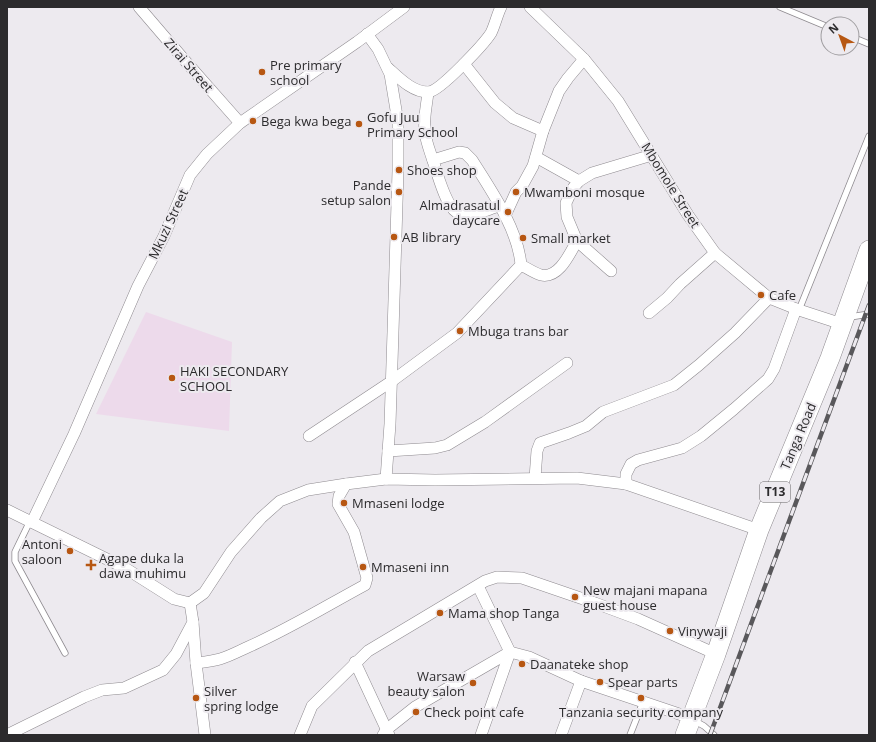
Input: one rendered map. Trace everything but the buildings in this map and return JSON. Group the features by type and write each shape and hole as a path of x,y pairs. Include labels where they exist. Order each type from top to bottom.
{"highway":[{"name":"Tanga Road","path":"688,727 716,654 759,530 830,358 869,250"}],"street":[{"name":"Zirai Street","path":"139,7 240,123"},
{"name":"Mkuzi Street","path":"31,522 74,434 138,286 164,236 190,175 207,154 240,123 404,7"},
{"path":"386,66 409,87 428,92 436,90 464,64 490,34 501,7"},
{"name":"Mbomole Street","path":"530,7 584,59 618,101 688,215 715,253 769,298 797,310 843,321"},
{"path":"367,34 378,49 391,80 398,122 392,381 386,479"},
{"path":"505,216 516,192 522,186 533,166 543,131 559,91 584,59"},
{"path":"464,64 494,103 513,118 543,131"},
{"path":"428,92 424,130 441,185 447,199 459,214 470,215 499,206"},
{"path":"433,160 460,152 465,153 472,160 512,230 521,265"},
{"path":"612,271 577,241 567,217 566,203 573,188 579,181 592,173 652,155"},
{"path":"536,157 579,181"},
{"path":"521,265 541,275 549,276 558,271 577,241"},
{"path":"649,314 715,253"},
{"path":"309,436 392,381 457,333 521,265"},
{"path":"535,478 537,451 540,443 586,426 603,412 674,385 735,333 769,298"},
{"path":"626,484 626,474 631,464 638,460 682,448 701,436 768,379 777,363 797,310"},
{"path":"388,451 435,448 447,445 485,422 567,363"},
{"path":"7,510 125,568 174,599 190,603 204,593 231,552 261,518 280,501 308,490 346,484 386,479 435,480 577,478 626,484 759,530"},
{"path":"196,663 220,659 264,640 290,628 315,612 365,586 367,578 354,532 338,504 339,496 346,484"},
{"path":"300,735 312,706 355,662 368,651 478,586 497,577 522,578 595,603 638,619 716,654"},
{"path":"478,586 510,652 481,735"},
{"path":"190,603 205,735"},
{"path":"7,735 84,697 102,690 124,688 163,670 176,654 193,622"},
{"path":"355,662 386,733 415,707 510,652 529,657 581,681 643,702 688,727"},
{"path":"561,735 581,681"}],"lane":[{"path":"780,7 820,24"},
{"path":"797,310 869,136"},
{"path":"843,321 869,314"},
{"path":"31,522 15,552 15,561 65,653"},
{"path":"630,735 643,702"},
{"path":"688,727 704,726 714,735"}],"shaded area":[{"name":"HAKI SECONDARY SCHOOL","path":"146,312 232,342 229,431 96,414"}],"railway":[{"path":"710,735 869,305"}],"place":[{"name":"Pre primary school","path":"262,72"},
{"name":"Bega kwa bega","path":"253,121"},
{"name":"Gofu Juu Primary School","path":"359,124"},
{"name":"Shoes shop","path":"399,170"},
{"name":"Pande setup salon","path":"399,192"},
{"name":"Mwamboni mosque","path":"516,192"},
{"name":"Almadrasatul daycare","path":"508,212"},
{"name":"AB library","path":"394,237"},
{"name":"Small market","path":"523,238"},
{"name":"Cafe","path":"761,295"},
{"name":"Mbuga trans bar","path":"460,331"},
{"name":"HAKI SECONDARY SCHOOL","path":"172,378"},
{"name":"Mmaseni lodge","path":"344,503"},
{"name":"Antoni saloon","path":"70,551"},
{"name":"Agape duka la dawa muhimu","path":"91,565"},
{"name":"Mmaseni inn","path":"363,567"},
{"name":"New majani mapana guest house","path":"575,597"},
{"name":"Mama shop Tanga","path":"440,613"},
{"name":"Vinywaji","path":"670,631"},
{"name":"Daanateke shop","path":"522,664"},
{"name":"Spear parts","path":"600,682"},
{"name":"Warsaw beauty salon","path":"473,683"},
{"name":"Silver spring lodge","path":"196,698"},
{"name":"Tanzania security company","path":"641,698"},
{"name":"Check point cafe","path":"416,712"}]}
